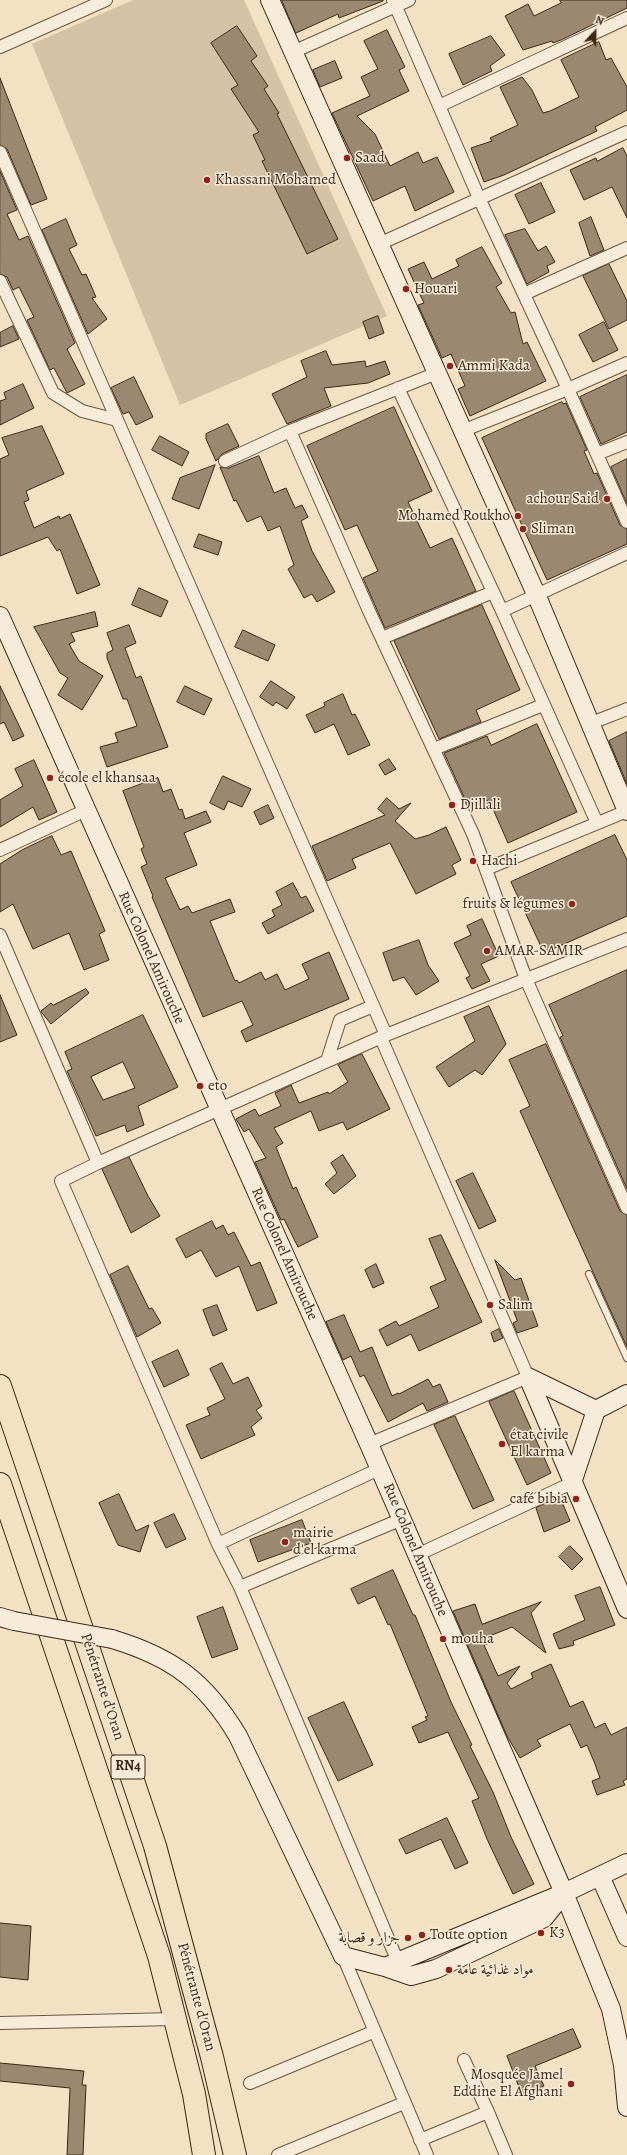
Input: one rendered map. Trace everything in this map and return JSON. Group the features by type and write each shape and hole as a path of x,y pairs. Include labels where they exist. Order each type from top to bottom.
{"highway":[{"name":"Pénétrante d'Oran","path":"0,1386 155,1846 212,2057 234,2155"},
{"name":"Pénétrante d'Oran","path":"0,1484 159,1956 194,2094 204,2155"}],"street":[{"path":"0,47 106,0"},
{"path":"270,0 536,594 589,724 627,811 486,869"},
{"path":"293,52 394,3 409,0"},
{"path":"394,3 479,198 568,389 627,522"},
{"path":"439,106 627,18"},
{"path":"379,244 627,132"},
{"path":"0,152 373,1006 383,1036 572,1483 627,1609"},
{"path":"524,294 627,248"},
{"path":"0,281 53,392 82,411 117,420"},
{"path":"462,431 568,389 627,363"},
{"path":"225,461 290,431 437,374"},
{"path":"398,388 502,611 597,823"},
{"path":"290,431 382,638 473,834 526,979 627,1208"},
{"path":"597,454 627,442"},
{"path":"502,611 627,553"},
{"path":"382,638 493,592"},
{"name":"Rue Colonel Amirouche","path":"1,620 369,1444 564,1893 611,2009 623,2065 627,2107"},
{"path":"434,749 543,705"},
{"path":"589,724 627,709"},
{"path":"0,850 86,810"},
{"path":"0,935 98,1163"},
{"path":"392,1965 240,1587 218,1544 61,1181 98,1163 383,1036 627,940"},
{"path":"327,1062 340,1020 373,1006"},
{"path":"369,1444 528,1377 596,1410"},
{"path":"417,1555 572,1483 596,1410 627,1394"},
{"path":"218,1544 379,1468"},
{"path":"240,1587 402,1519"},
{"path":"7,1619 112,1639 138,1647 163,1658 187,1674 224,1713 238,1736 343,1956 373,2032 427,2155"},
{"path":"392,1965 564,1893 627,1863"},
{"path":"600,1876 625,1929"},
{"path":"343,1956 392,1965 411,1976 436,1969 544,1918 564,1893"},
{"path":"544,1918 561,1919 577,1925"},
{"path":"0,2022 174,2019"},
{"path":"250,2083 373,2032"},
{"path":"464,2060 506,2155"},
{"path":"278,2155 404,2103"},
{"path":"420,2140 488,2112"}],"lane":[{"path":"589,1274 627,1358"}],"shaded area":[{"name":"Khassani Mohamed","path":"133,0 244,0 387,316 180,405 32,44"}],"building":[{"path":"282,0 383,1 339,18 338,14 296,33"},
{"path":"560,0 627,0 627,8 561,40 553,43 552,41 523,50 505,16 528,4 534,16 561,3"},
{"path":"237,26 257,56 251,61 268,86 264,89 279,113 277,114 338,239 307,254 262,161 265,160 253,135 259,132 231,89 238,85 211,43"},
{"path":"387,30 405,67 399,70 409,91 357,116 375,134 390,166 418,152 423,163 437,157 454,192 415,211 405,186 373,201 332,113 370,96 361,77 378,69 364,41"},
{"path":"491,36 505,55 490,66 492,71 463,85 449,54"},
{"path":"599,42 606,60 611,58 627,87 627,110 595,127 597,131 504,175 484,182 471,148 492,141 490,138 518,125 500,87 522,77 532,90 543,113 550,111 579,97 561,60"},
{"path":"335,61 342,78 320,87 313,70"},
{"path":"0,78 47,199 31,205 7,149 0,145"},
{"path":"623,148 627,156 627,218 612,187 584,200 570,170 596,158 597,161"},
{"path":"0,171 17,210 7,214 19,240 28,236 75,343 67,349 85,384 67,393 54,368 50,370 27,320 34,317 19,287 13,290 7,277 0,274"},
{"path":"541,183 555,212 529,224 515,195"},
{"path":"591,217 604,250 590,256 579,223"},
{"path":"66,219 77,245 69,249 82,275 86,274 96,297 92,298 107,319 88,334 42,230"},
{"path":"525,229 538,251 546,246 555,262 547,266 549,272 527,284 505,235"},
{"path":"482,247 502,283 496,287 511,313 515,312 523,344 527,342 546,381 470,416 458,389 465,386 451,354 442,358 418,305 424,303 408,269 424,262 432,279 459,266 456,260"},
{"path":"609,264 627,301 627,320 609,329 583,276"},
{"path":"378,316 384,333 369,339 363,322"},
{"path":"604,322 618,350 593,362 579,335"},
{"path":"13,326 19,339 0,347 0,333"},
{"path":"326,351 332,365 365,361 366,367 385,361 390,374 368,383 324,388 331,406 287,424 272,394 307,377 301,361"},
{"path":"627,375 627,432 601,444 580,397"},
{"path":"134,377 153,417 136,425 129,412 123,414 111,388"},
{"path":"23,384 34,408 0,425 0,401 6,399 4,393"},
{"path":"562,402 563,404 566,403 587,450 584,451 594,474 597,473 620,525 627,529 627,544 547,580 482,438"},
{"path":"394,407 432,491 408,502 430,548 452,538 476,591 385,628 363,578 378,571 357,525 345,530 307,446"},
{"path":"228,424 239,446 222,454 216,461 206,439 206,434"},
{"path":"42,426 64,474 26,491 29,500 24,502 34,528 59,516 60,519 70,514 100,585 77,594 60,549 57,551 48,537 0,556 0,459 9,455 2,438"},
{"path":"160,436 189,452 182,466 152,450"},
{"path":"259,456 274,493 286,488 295,508 302,505 308,517 301,521 312,551 335,592 317,602 312,594 304,598 288,569 294,565 280,526 268,531 261,516 247,522 236,500 234,501 220,467 228,468"},
{"path":"627,459 627,504 611,467"},
{"path":"215,465 199,509 172,499 180,478"},
{"path":"199,534 222,542 218,555 194,547"},
{"path":"139,588 168,601 161,617 132,605"},
{"path":"482,605 520,690 476,710 481,722 439,739 394,641"},
{"path":"95,612 98,626 71,633 75,641 69,644 79,661 103,676 82,710 58,695 68,678 60,673 34,627"},
{"path":"129,625 136,643 125,648 136,678 141,676 168,747 107,767 100,747 118,742 115,733 137,726 127,699 123,699 107,658 107,653 113,650 107,633"},
{"path":"243,630 275,645 268,661 235,647"},
{"path":"271,681 295,697 287,709 276,702 273,706 260,697"},
{"path":"0,686 24,736 13,741 4,722 0,724"},
{"path":"185,686 212,699 204,715 177,702"},
{"path":"343,694 352,715 355,714 370,745 348,755 334,724 315,733 306,715 325,706 324,703"},
{"path":"537,724 577,812 508,843 489,800 469,808 444,753 487,736 491,745"},
{"path":"627,732 627,784 609,741"},
{"path":"389,759 396,769 385,775 379,765"},
{"path":"34,760 57,812 39,820 33,807 0,827 0,800 23,786 15,769"},
{"path":"223,776 251,789 242,807 228,801 224,810 210,803"},
{"path":"158,778 163,792 171,789 179,810 182,809 185,819 206,811 211,822 184,833 197,865 165,878 180,910 188,906 192,913 230,899 235,912 210,921 235,981 237,980 239,983 261,972 265,980 277,974 285,990 309,979 302,964 329,952 349,999 246,1042 241,1031 253,1025 242,1001 203,1017 152,897 153,896 141,867 147,864 141,849 144,847 123,791"},
{"path":"387,798 399,809 411,803 395,821 415,839 429,835 446,827 461,860 452,865 456,874 416,894 390,843 352,859 356,868 327,881 312,846 385,815 378,809"},
{"path":"268,805 274,818 260,825 254,812"},
{"path":"615,835 627,860 627,916 544,953 511,882"},
{"path":"52,836 61,855 71,851 105,931 99,934 109,960 84,970 69,933 33,949 13,904 0,912 0,864 22,850"},
{"path":"293,883 301,898 306,896 314,911 268,934 262,923 275,916 272,910 282,905 276,892"},
{"path":"482,919 499,956 481,964 490,981 472,989 466,978 470,976 454,943 471,935 467,926"},
{"path":"419,940 428,965 439,981 416,995 404,977 393,981 383,953"},
{"path":"627,970 627,1189 560,1037 563,1036 549,1005"},
{"path":"86,989 89,993 51,1024 42,1013 41,1011 51,1003 53,1005"},
{"path":"0,995 17,1035 0,1042"},
{"path":"489,1006 506,1044 482,1075 475,1070 449,1087 436,1067 475,1041 464,1017"},
{"path":"143,1015 178,1087 138,1106 144,1125 127,1132 125,1125 96,1136 67,1071 72,1069 65,1052","holes":["123,1062 135,1088 103,1100 91,1077"]},
{"path":"546,1044 620,1211 627,1215 627,1347 520,1111 530,1106 509,1060"},
{"path":"362,1054 390,1109 347,1130 343,1122 319,1131 311,1111 274,1128 283,1143 276,1147 293,1189 296,1187 318,1237 298,1247 284,1219 281,1220 255,1162 266,1158 249,1129 244,1132 236,1119 255,1109 259,1116 281,1106 275,1093 291,1085 299,1103 328,1092 329,1094 348,1082 338,1065"},
{"path":"343,1155 356,1176 334,1194 325,1184 337,1173 331,1163"},
{"path":"129,1157 148,1196 160,1216 131,1233 102,1169"},
{"path":"473,1173 496,1221 479,1229 456,1181"},
{"path":"212,1221 216,1229 223,1225 228,1235 234,1232 251,1266 260,1262 277,1303 257,1311 239,1266 216,1277 201,1250 186,1258 176,1239"},
{"path":"441,1235 482,1322 419,1351 411,1334 387,1346 379,1330 396,1321 399,1326 439,1307 430,1287 446,1280 429,1239"},
{"path":"495,1260 515,1280 521,1278 538,1326 517,1333 513,1323 517,1321"},
{"path":"376,1264 384,1283 373,1288 365,1270"},
{"path":"128,1266 149,1309 152,1308 161,1323 137,1337 110,1275"},
{"path":"217,1305 227,1330 213,1336 203,1310"},
{"path":"344,1315 360,1352 372,1347 392,1396 428,1379 433,1387 440,1384 448,1402 427,1411 423,1403 388,1422 364,1375 360,1377 351,1356 343,1360 326,1322"},
{"path":"499,1329 503,1338 494,1342 491,1333"},
{"path":"178,1350 189,1375 164,1387 152,1362"},
{"path":"222,1363 233,1384 248,1377 262,1406 256,1410 262,1418 251,1427 255,1435 201,1459 186,1425 210,1415 207,1408 225,1399 210,1369"},
{"path":"514,1391 551,1473 527,1485 489,1402"},
{"path":"455,1416 494,1500 473,1509 434,1425"},
{"path":"119,1494 136,1531 149,1525 140,1552 118,1545 99,1503"},
{"path":"560,1497 570,1521 544,1532 536,1508"},
{"path":"174,1514 186,1539 166,1548 154,1523"},
{"path":"302,1520 311,1543 258,1562 250,1540"},
{"path":"570,1546 583,1559 572,1570 559,1557"},
{"path":"393,1570 413,1615 415,1615 451,1702 472,1745 470,1746 493,1792 511,1837 534,1884 513,1894 487,1839 472,1801 479,1798 448,1732 419,1743 412,1727 427,1720 425,1717 428,1716 390,1624 388,1625 375,1596 358,1604 351,1589"},
{"path":"600,1587 615,1625 573,1641 574,1645 559,1649 553,1634 585,1620 575,1596"},
{"path":"541,1602 531,1613 546,1653 512,1627 487,1637 490,1643 484,1645 498,1676 520,1666 507,1683 511,1689 533,1678 531,1673 551,1664 570,1707 583,1701 595,1728 605,1723 611,1735 627,1727 627,1779 623,1781 625,1785 597,1795 592,1781 600,1778 595,1764 587,1745 581,1748 570,1724 537,1740 541,1746 520,1758 507,1736 453,1611 475,1604 482,1624"},
{"path":"223,1607 238,1649 212,1658 197,1617"},
{"path":"344,1702 373,1765 338,1781 308,1718"},
{"path":"447,1818 468,1863 455,1869 441,1839 406,1854 399,1840"},
{"path":"0,1923 31,1926 28,1980 0,1977"},
{"path":"573,2029 581,2047 535,2066 544,2086 522,2095 507,2056"},
{"path":"0,2063 84,2071 82,2085 86,2085 83,2155 67,2155 70,2088 0,2081"}],"place":[{"name":"Saad","path":"347,158"},
{"name":"Khassani Mohamed","path":"207,180"},
{"name":"Houari","path":"406,289"},
{"name":"Ammi Kada","path":"450,366"},
{"name":"achour Said","path":"607,499"},
{"name":"Mohamed Roukho","path":"518,516"},
{"name":"Sliman","path":"523,529"},
{"name":"école el khansaa","path":"50,778"},
{"name":"Djillali","path":"452,805"},
{"name":"Hachi","path":"473,861"},
{"name":"fruits & légumes","path":"572,904"},
{"name":"AMAR-SAMIR","path":"487,951"},
{"name":"eto","path":"200,1086"},
{"name":"Salim","path":"490,1305"},
{"name":"état civile El karma","path":"502,1444"},
{"name":"café bibia","path":"576,1499"},
{"name":"mairie d'el karma","path":"285,1542"},
{"name":"mouha","path":"443,1639"},
{"name":"K3","path":"541,1933"},
{"name":"Toute option","path":"422,1935"},
{"name":"جزار و قصابة","path":"408,1938"},
{"name":"مواد غذائية عامة","path":"449,1970"},
{"name":"Mosquée Jamel Eddine El Afghani","path":"571,2084"}]}
